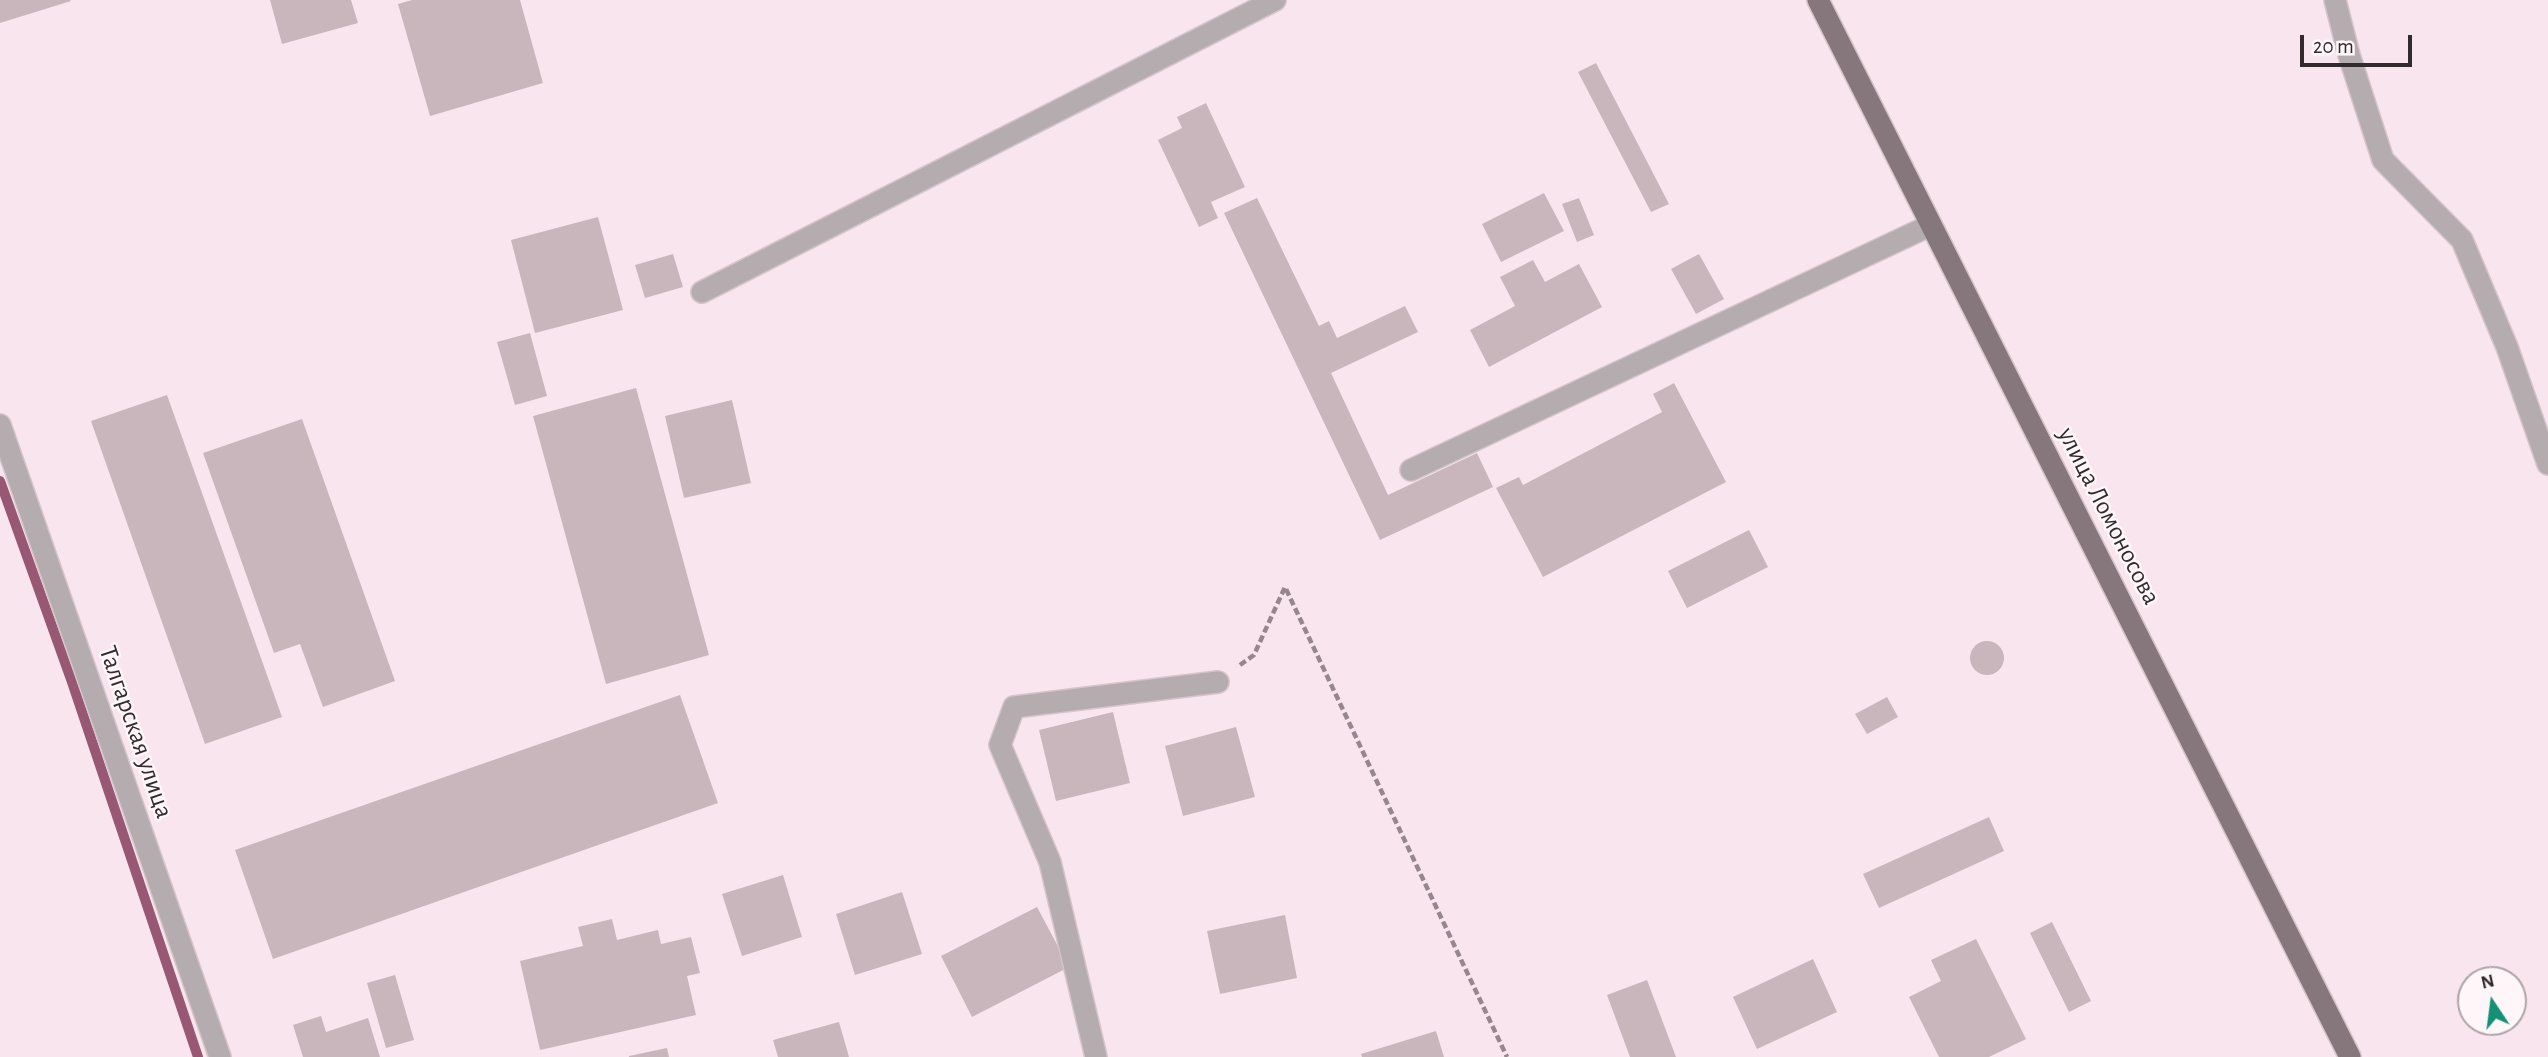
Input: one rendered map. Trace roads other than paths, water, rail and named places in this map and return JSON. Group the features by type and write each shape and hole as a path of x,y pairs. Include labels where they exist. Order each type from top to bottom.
{"main road":[{"name":"улица Ломоносова","path":"1818,0 2350,1057"}],"street":[{"path":"702,292 1275,0"},
{"path":"2335,0 2348,55 2383,160 2462,240 2507,347 2548,464"},
{"path":"1411,470 1931,225"},
{"name":"Талгарская улица","path":"0,425 220,1057"},
{"path":"1096,1057 1050,862 1000,745 1014,707 1218,681"}],"waterway":[{"path":"0,481 72,682 198,1057"}]}
